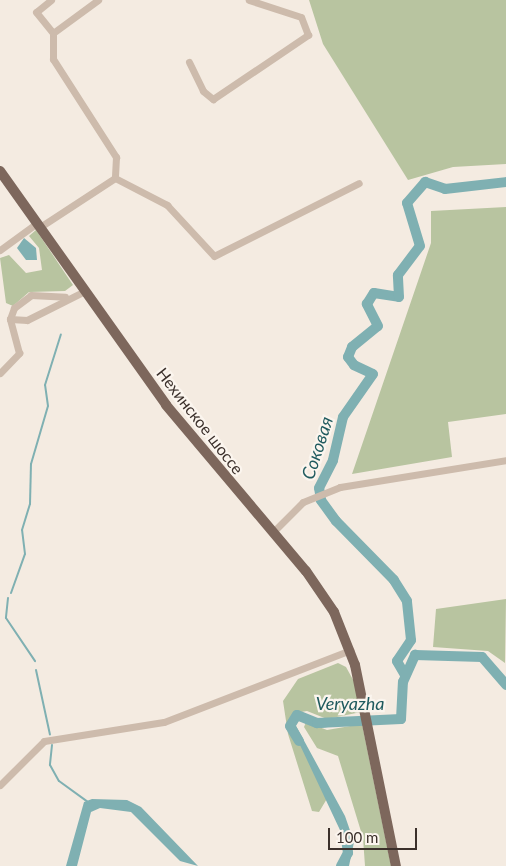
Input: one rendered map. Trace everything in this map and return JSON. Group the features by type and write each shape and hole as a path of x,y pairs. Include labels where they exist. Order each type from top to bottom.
{"main road":[{"name":"Нехинское шоссе","path":"0,171 188,434 273,532 326,597 351,650 396,866"}],"street":[{"path":"51,0 36,12 53,34 53,59 116,157 115,178"},
{"path":"53,34 98,0"},
{"path":"189,62 203,91 213,99 308,35 301,17 249,0"},
{"path":"115,178 167,205 214,256 359,184"},
{"path":"0,250 115,178"},
{"path":"10,319 27,320 65,297 85,291"},
{"path":"0,373 19,353 10,319 14,308 31,295 65,297"},
{"path":"273,532 303,502 340,487 506,460"},
{"path":"0,785 44,741 164,722 351,650"}],"green space":[{"path":"309,0 506,0 506,164 453,167 408,180 323,44"},
{"path":"506,207 506,414 448,422 452,457 352,474 431,243 431,211"},
{"path":"36,230 73,285 65,291 29,292 13,306 6,303 0,258 9,255 26,273 42,270 39,248 29,236"},
{"path":"506,599 505,663 488,651 433,647 436,609"},
{"path":"338,663 346,667 357,687 361,712 327,719 307,711 295,713 294,730 328,797 319,812 312,811 288,734 283,701 298,679"},
{"path":"306,722 327,730 362,724 391,866 365,866 363,838 338,756 317,748 304,727"}],"water":[{"path":"24,238 36,248 37,260 26,260 17,248"},
{"path":"299,716 318,723 356,717 357,723 321,728 300,720 295,724 345,816 354,842 349,866 341,866 347,845 292,728"},
{"path":"92,799 127,800 141,807 198,866 180,861 131,812 100,808 91,812 77,866 66,866 84,802"}],"waterway":[{"name":"Соковая","path":"405,675 397,661 411,640 407,601 394,580 336,521 321,500 319,488 333,460 343,417 373,374 354,365 348,357 352,347 378,326 367,304 374,293 399,297 398,275 420,246 407,203 425,182 445,189 506,182"},
{"path":"11,593 25,554 22,530 30,504 31,464 48,406 45,385 61,334"},
{"path":"8,598 6,618 35,661"},
{"name":"Veryazha","path":"299,741 290,726 297,715 317,723 401,719 403,682 415,655 482,657 506,685"},
{"path":"36,670 50,735"},
{"path":"52,745 50,765 59,781 88,802"},
{"name":"Veryazha","path":"341,866 348,853 346,839"}]}
